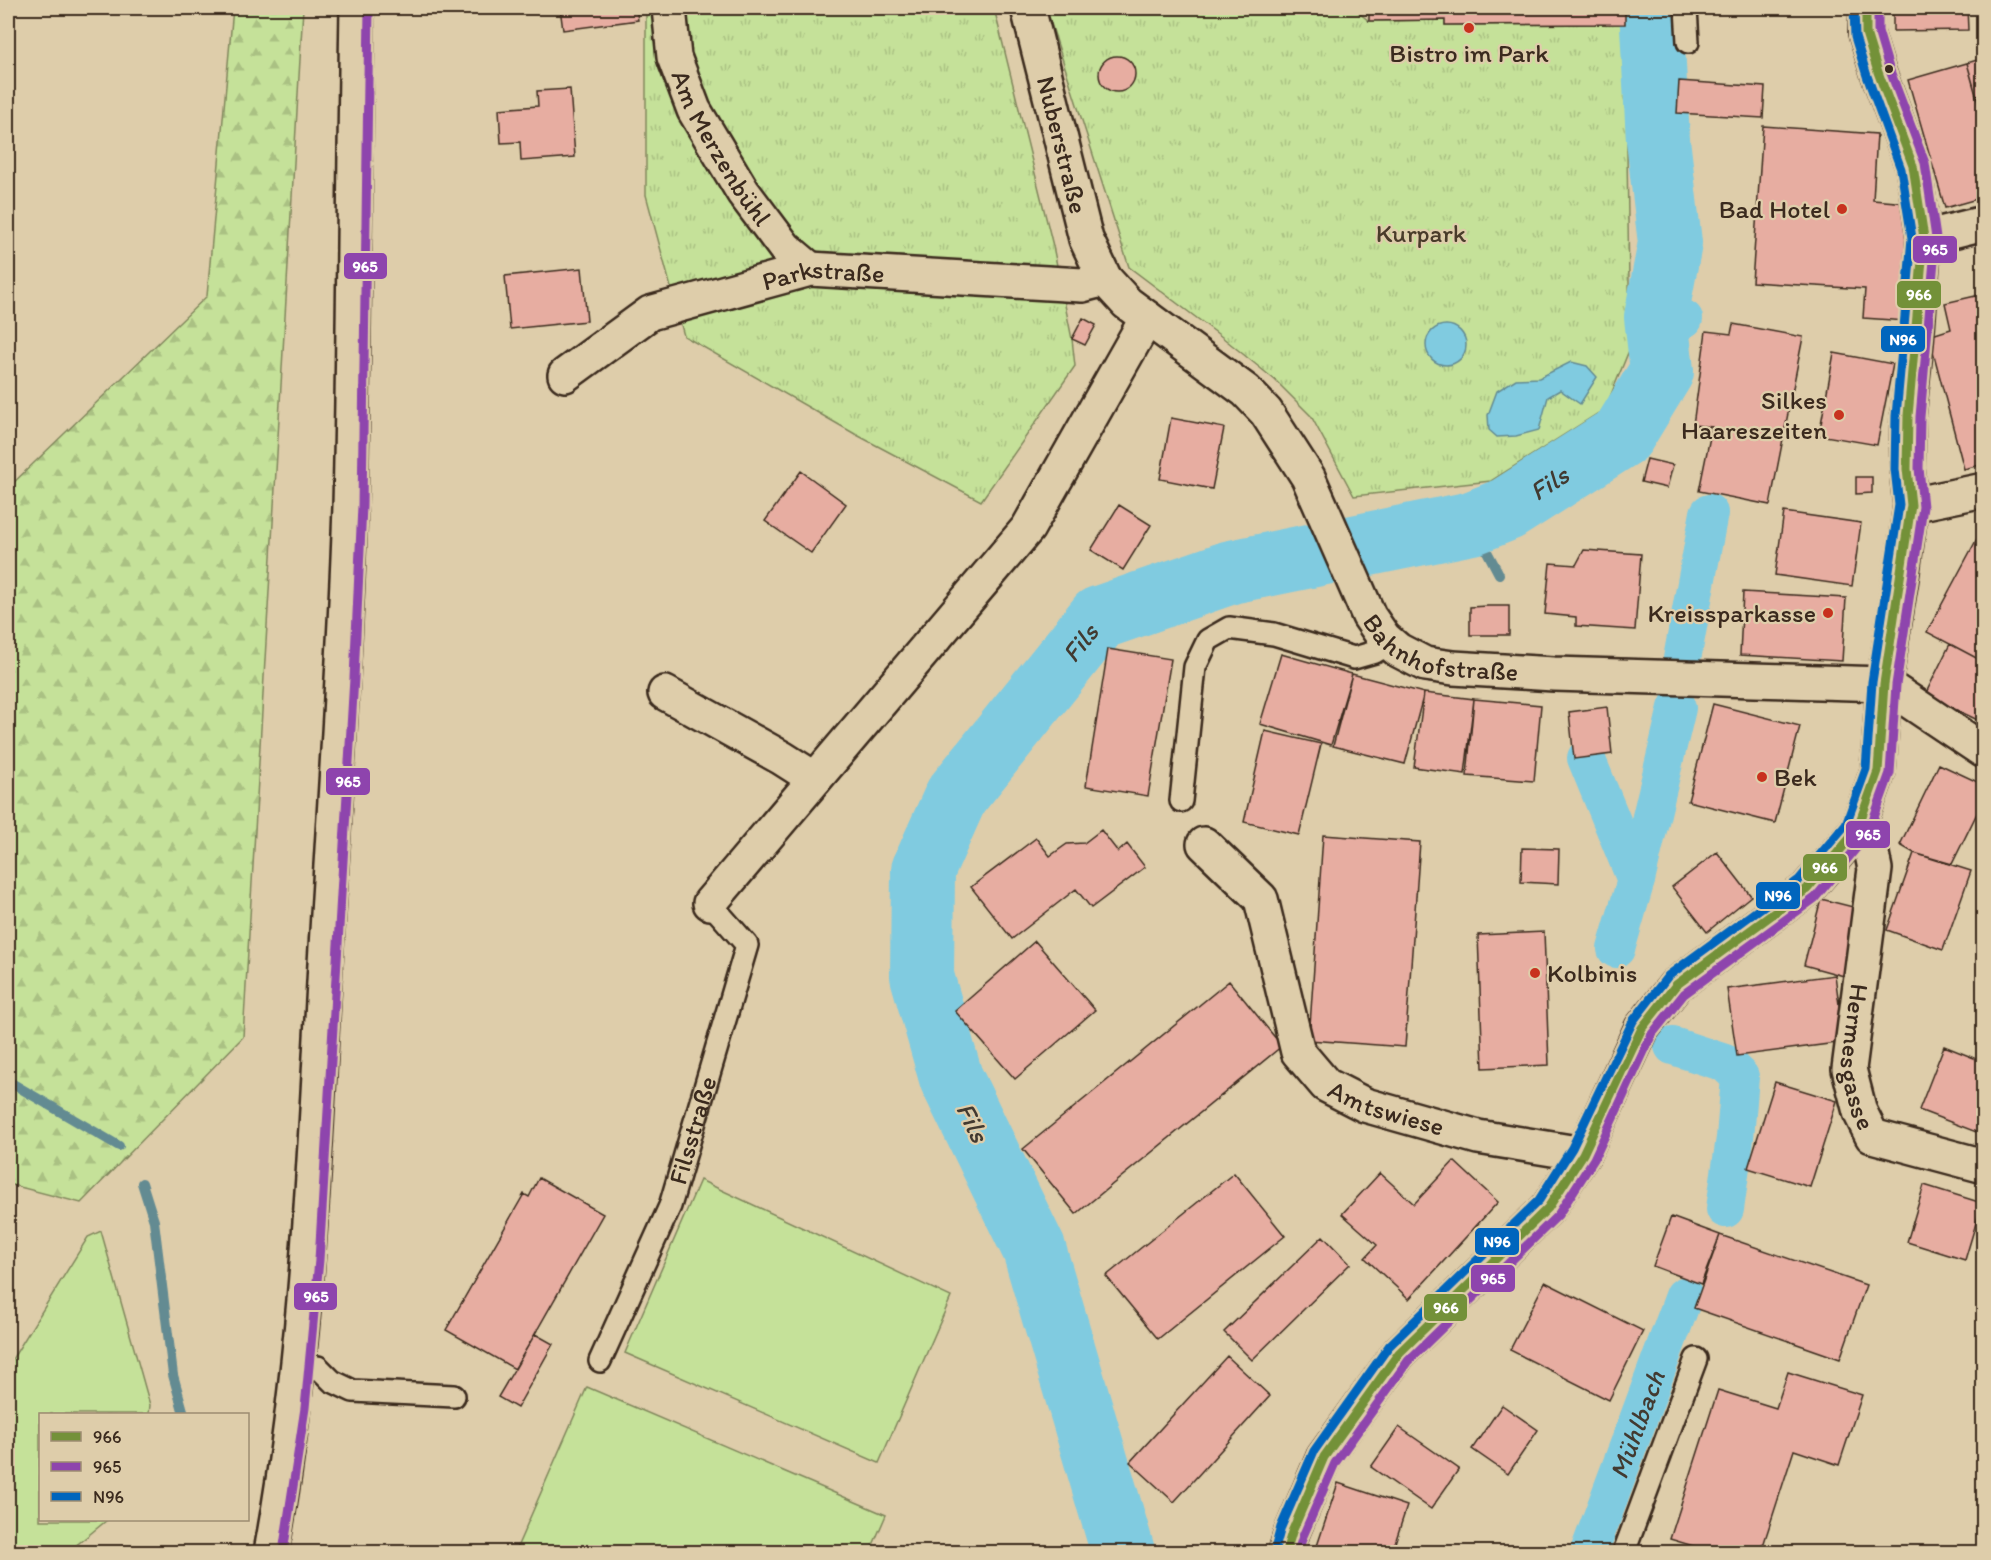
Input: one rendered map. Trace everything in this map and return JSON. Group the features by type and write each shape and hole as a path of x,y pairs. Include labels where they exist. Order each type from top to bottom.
{"street":[{"path":"271,1552 283,1487 288,1443 309,1362 310,1237 350,507 357,8"},
{"name":"Am Merzenbühl","path":"669,8 674,57 694,110 743,192 785,248 810,268"},
{"name":"Nuberstraße","path":"1028,8 1086,239 1105,279"},
{"path":"1286,1552 1292,1532 1324,1457 1399,1353 1548,1208 1583,1154 1642,1028 1676,984 1807,889 1857,830 1878,771 1884,684 1911,505 1907,469 1908,416 1924,238 1913,166 1866,33 1866,8"},
{"path":"1924,238 1983,223"},
{"name":"Parkstraße","path":"565,375 650,313 810,268 1082,285 1105,279"},
{"name":"Bahnhofstraße","path":"1105,279 1128,303 1245,391 1266,412 1308,477 1369,616 1384,638 1398,650 1425,664 1453,668 1565,674 1884,684"},
{"path":"710,903 1028,528 1147,318"},
{"path":"1911,505 1983,490"},
{"path":"1884,684 1983,751"},
{"path":"665,693 782,758 814,779"},
{"name":"Hermesgasse","path":"1857,830 1871,849 1875,869 1849,1069 1860,1112 1872,1136 1983,1166"},
{"name":"Amtswiese","path":"1204,844 1261,899 1298,1052 1326,1085 1365,1105 1478,1137 1583,1154"}],"lane":[{"path":"1686,8 1688,42"},
{"path":"1182,801 1195,667 1208,639 1229,628 1274,634 1354,658 1375,652 1390,643"},
{"name":"Filsstraße","path":"600,1361 670,1206 747,945 710,903"},
{"path":"1624,1552 1696,1359"},
{"path":"309,1362 332,1381 353,1391 454,1396"}],"green space":[{"path":"233,8 303,8 243,1037 81,1203 8,1184 8,488 207,296"},
{"path":"646,8 994,8 1053,246 1072,339 1075,366 981,501 855,434 684,336 646,195"},
{"name":"Kurpark","path":"1046,8 1353,8 1369,21 1445,20 1445,25 1625,24 1630,348 1605,409 1491,481 1354,496 1311,416 1275,380 1129,267"},
{"path":"700,1180 951,1297 879,1463 625,1353"},
{"path":"101,1231 150,1405 149,1413 39,1413 39,1521 106,1521 68,1552 8,1552 8,1366 88,1237"},
{"path":"587,1387 886,1515 870,1552 515,1552"}],"water":[{"path":"1446,325 1454,326 1460,331 1465,337 1465,353 1460,359 1454,364 1446,365 1438,364 1432,359 1427,353 1426,345 1427,337 1432,331 1438,326"},
{"path":"1571,362 1587,366 1597,377 1580,404 1560,390 1548,397 1539,430 1516,436 1497,437 1489,430 1488,415 1497,391 1516,379 1539,378"}],"building":[{"path":"560,8 636,8 638,20 563,30"},
{"path":"1369,8 1625,8 1625,24 1445,25 1445,20 1369,21"},
{"path":"1728,8 1787,8 1786,12"},
{"path":"1893,8 1967,8 1968,30 1893,31"},
{"path":"1117,56 1130,61 1135,74 1130,87 1117,92 1104,87 1099,74 1104,61"},
{"path":"1984,58 1984,112 1981,113 1967,63"},
{"path":"1967,63 1984,122 1984,197 1945,208 1908,80"},
{"path":"1679,81 1765,87 1763,118 1677,113"},
{"path":"570,89 575,157 521,161 520,142 501,143 499,109 538,106 537,91"},
{"path":"1763,126 1877,134 1873,200 1907,203 1907,321 1863,318 1865,289 1752,282"},
{"path":"582,268 587,321 510,329 505,276"},
{"path":"1984,294 1984,464 1964,469 1929,336 1951,329 1945,303"},
{"path":"1083,318 1096,325 1085,345 1072,339"},
{"path":"1733,324 1803,337 1770,505 1699,491 1712,427 1693,425 1706,331 1731,334"},
{"path":"1834,353 1893,364 1877,445 1819,435"},
{"path":"1171,418 1224,428 1212,489 1160,479"},
{"path":"1647,459 1673,465 1667,488 1641,482"},
{"path":"801,471 846,504 811,553 765,521"},
{"path":"1856,477 1872,477 1872,493 1856,494"},
{"path":"1119,505 1151,525 1123,570 1091,550"},
{"path":"1784,512 1861,523 1852,586 1775,575"},
{"path":"1979,535 1984,538 1984,662 1927,632"},
{"path":"1584,550 1641,554 1635,630 1576,626 1576,617 1545,614 1550,563 1576,565"},
{"path":"1743,592 1846,598 1842,661 1740,655"},
{"path":"1509,606 1509,635 1470,635 1470,607"},
{"path":"1950,644 1984,662 1984,723 1925,695"},
{"path":"1108,649 1171,659 1148,796 1086,786"},
{"path":"1281,654 1352,674 1331,745 1260,724"},
{"path":"1352,674 1424,693 1405,764 1333,746"},
{"path":"1424,693 1474,699 1465,774 1414,767"},
{"path":"1474,699 1541,705 1534,781 1467,776"},
{"path":"1713,704 1800,726 1775,823 1688,801"},
{"path":"1607,707 1612,754 1574,759 1569,712"},
{"path":"1265,731 1321,744 1299,835 1244,822"},
{"path":"1939,764 1984,785 1984,799 1952,864 1914,853 1900,845"},
{"path":"1101,830 1118,852 1127,844 1145,867 1091,908 1076,889 1012,939 971,887 1036,838 1050,856 1067,844 1084,843"},
{"path":"1323,835 1420,842 1405,1047 1309,1040"},
{"path":"1522,848 1559,849 1558,884 1521,882"},
{"path":"1717,852 1751,896 1707,932 1672,887"},
{"path":"1914,853 1971,871 1943,950 1887,930"},
{"path":"1821,899 1861,909 1844,976 1804,965"},
{"path":"1544,932 1549,1065 1483,1068 1478,935"},
{"path":"1035,941 1095,1010 1015,1079 955,1011"},
{"path":"1835,975 1844,1042 1737,1056 1727,989"},
{"path":"1229,981 1282,1046 1076,1214 1023,1149"},
{"path":"1944,1046 1984,1062 1984,1135 1919,1110"},
{"path":"1775,1082 1837,1101 1810,1187 1748,1168"},
{"path":"1454,1161 1498,1202 1409,1299 1365,1258 1377,1245 1342,1214 1380,1173 1414,1204"},
{"path":"1234,1173 1285,1236 1158,1339 1106,1276"},
{"path":"539,1178 603,1214 515,1369 446,1330 524,1194 529,1197"},
{"path":"1924,1185 1982,1203 1965,1260 1907,1242"},
{"path":"1671,1217 1720,1235 1701,1284 1653,1266"},
{"path":"1720,1235 1866,1285 1840,1359 1694,1308"},
{"path":"1323,1236 1350,1264 1252,1360 1224,1332"},
{"path":"1545,1282 1643,1331 1609,1400 1510,1350"},
{"path":"535,1334 553,1344 517,1408 498,1397"},
{"path":"1227,1356 1270,1396 1174,1502 1130,1462"},
{"path":"1788,1372 1862,1395 1839,1465 1794,1450 1761,1552 1713,1552 1670,1539 1718,1390 1776,1408"},
{"path":"1502,1405 1538,1430 1508,1474 1472,1449"},
{"path":"1399,1427 1459,1469 1431,1509 1371,1467"},
{"path":"1338,1483 1407,1506 1392,1552 1315,1552"}],"waterway":[{"name":"Fils","path":"1123,1552 1034,1249 951,1078 922,976 923,870 956,796 1099,618 1231,572 1472,523 1507,509 1623,435 1662,371 1656,317 1670,243 1658,140 1651,8"},
{"path":"1670,243 1691,245"},
{"path":"1656,317 1684,319"},
{"path":"1682,659 1709,513"},
{"path":"1472,523 1499,574"},
{"path":"1636,880 1677,708"},
{"path":"1586,758 1636,880 1616,949"},
{"name":"Mühlbach","path":"1673,1046 1725,1063 1740,1077 1735,1138 1725,1209"},
{"path":"8,1081 119,1146"},
{"path":"142,1183 154,1221 173,1375 184,1413"},
{"name":"Mühlbach","path":"1589,1552 1684,1296"}],"transit line":[{"name":"965","path":"283,1552 305,1408 319,1260 354,678 362,506 369,8"},
{"name":"N96","path":"1275,1549 1281,1527 1314,1451 1389,1346 1539,1200 1572,1148 1633,1021 1668,976 1799,880 1846,824 1866,769 1872,682 1899,505 1895,469 1896,416 1912,238 1901,169 1855,37 1854,8"},
{"name":"966","path":"1286,1552 1292,1532 1324,1457 1399,1353 1548,1208 1583,1154 1642,1028 1676,985 1807,889 1857,830 1878,771 1884,684 1911,505 1907,469 1908,416 1924,238 1913,166 1866,33 1866,8"},
{"name":"965","path":"1298,1552 1335,1463 1408,1361 1558,1215 1594,1159 1652,1034 1684,994 1815,898 1868,834 1890,773 1896,685 1923,507 1919,468 1920,417 1936,238 1925,163 1889,68 1878,31 1878,8"}],"place":[{"name":"Bistro im Park","path":"1469,28"},
{"name":"Bad Hotel","path":"1842,209"},
{"name":"Silkes Haareszeiten","path":"1839,415"},
{"name":"Kreissparkasse","path":"1828,613"},
{"name":"Bek","path":"1762,777"},
{"name":"Kolbinis","path":"1535,973"}]}
